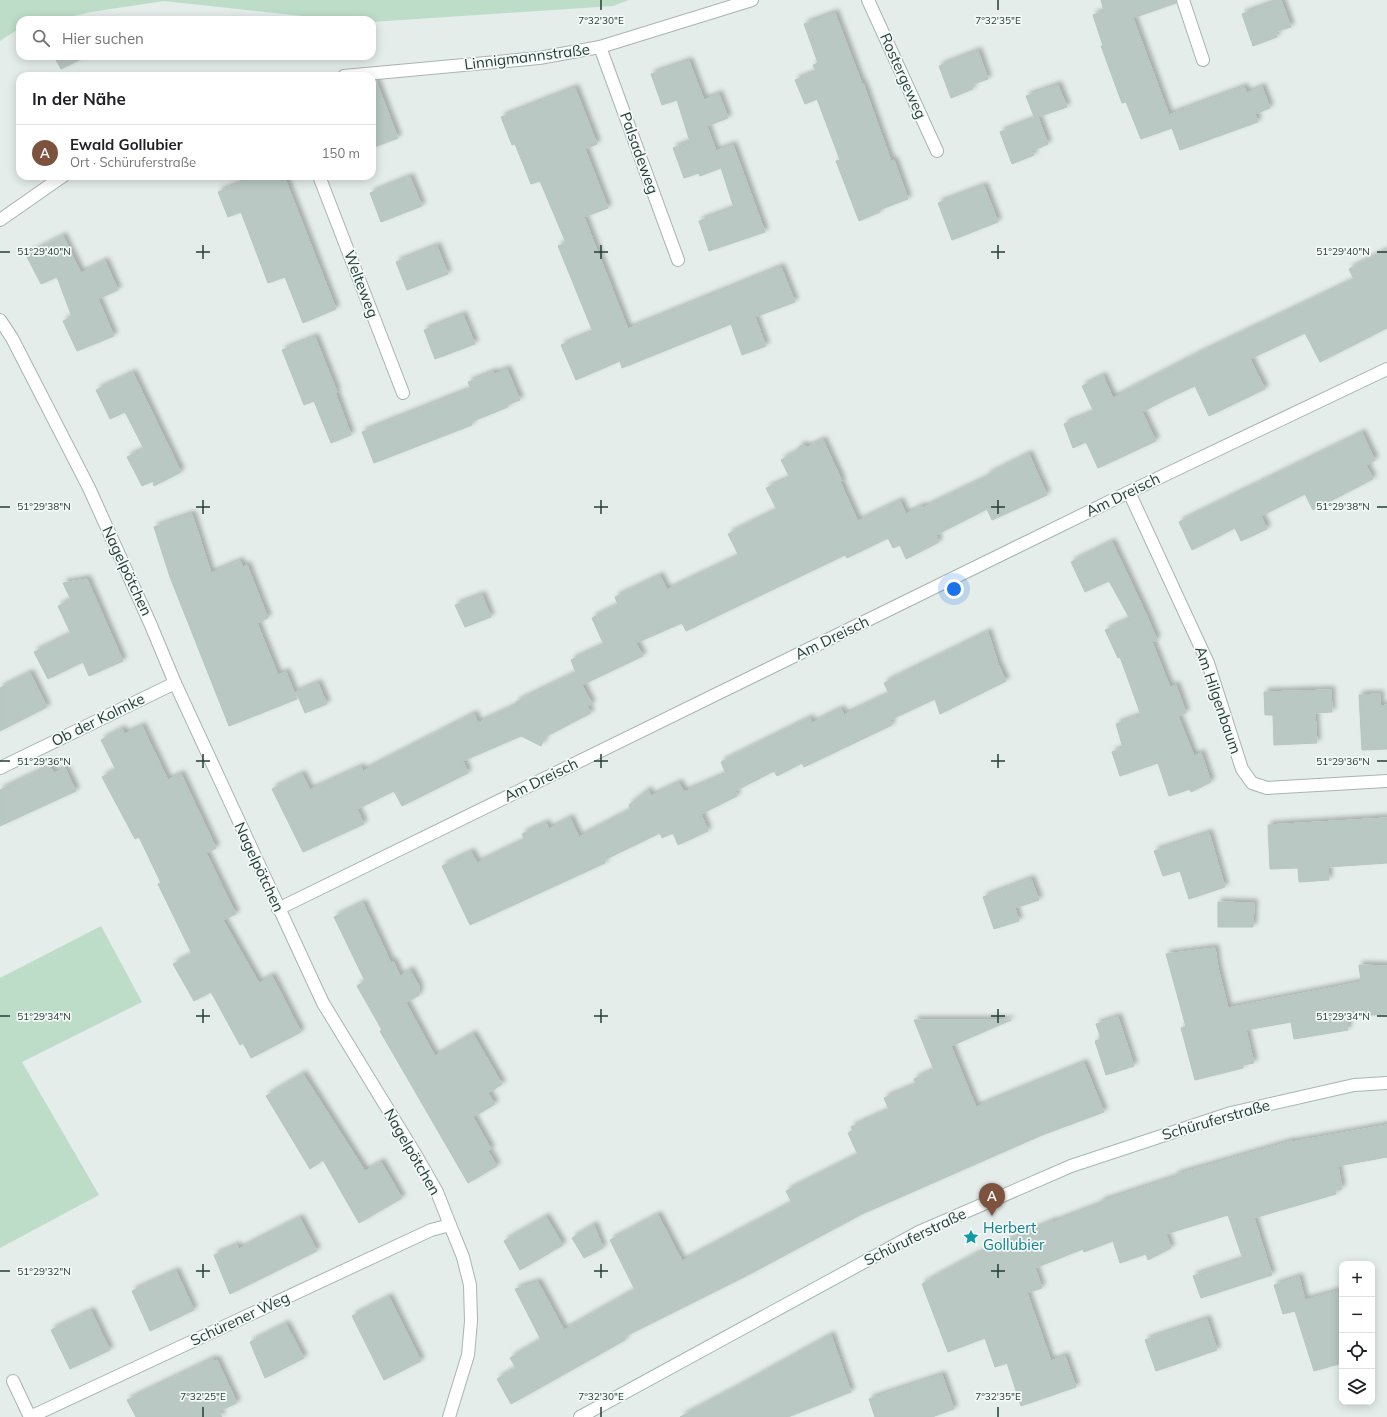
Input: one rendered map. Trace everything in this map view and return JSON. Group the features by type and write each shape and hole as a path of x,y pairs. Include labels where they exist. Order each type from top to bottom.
{"street":[{"name":"Linnigmannstraße","path":"376,73 539,58 600,47 752,0"},
{"name":"Rostergeweg","path":"868,0 937,151"},
{"path":"1183,0 1203,60"},
{"name":"Palsadeweg","path":"600,47 678,260"},
{"path":"0,220 56,180"},
{"name":"Welteweg","path":"321,180 403,393"},
{"name":"Nagelpötchen","path":"0,320 12,338 89,488 150,623 175,683 322,1003 437,1192 463,1257 470,1285 471,1321 468,1355 461,1385 449,1417"},
{"name":"Am Dreisch","path":"278,909 1129,492 1387,369"},
{"name":"Am Hilgenbaum","path":"1129,492 1208,663 1242,769 1252,783 1267,788 1387,781"},
{"name":"Ob der Kolmke","path":"0,768 175,683"},
{"name":"Schüruferstraße","path":"580,1417 919,1232 1071,1166 1231,1113 1354,1085 1387,1083"},
{"name":"Schürener Weg","path":"13,1381 30,1417 431,1230 450,1224"}],"green space":[{"path":"0,0 629,0 613,6 376,22 376,16 301,16 164,1 74,16 16,16 16,31 0,41"},
{"path":"101,926 142,1002 22,1062 99,1195 0,1248 0,978"}],"building":[{"path":"1101,0 1175,0 1176,3 1133,18 1169,115 1244,87 1247,93 1262,87 1270,108 1255,114 1258,122 1180,150 1172,128 1141,139 1126,102 1122,103 1101,46 1103,46 1093,15 1104,11"},
{"path":"1281,0 1291,27 1275,32 1277,37 1253,46 1242,14"},
{"path":"835,13 862,84 863,83 891,161 894,160 908,199 879,210 880,212 859,221 836,161 840,160 817,99 805,104 795,80 816,72 813,65 818,63 804,24"},
{"path":"978,51 988,79 971,85 973,89 951,98 939,66"},
{"path":"56,60 79,60 61,69"},
{"path":"689,61 704,100 719,94 728,118 707,126 716,151 733,145 765,232 709,251 699,221 734,208 721,168 700,176 699,173 684,178 673,148 690,142 677,100 662,105 651,74"},
{"path":"376,81 398,138 376,146"},
{"path":"1058,85 1067,107 1038,117 1048,144 1032,151 1034,155 1012,164 1000,132 1035,118 1026,96"},
{"path":"575,88 597,144 585,149 608,208 584,217 628,329 781,267 795,302 755,317 766,346 742,355 731,324 622,368 620,361 576,380 561,345 593,332 558,246 566,243 540,181 531,184 515,144 512,145 501,117"},
{"path":"410,177 422,206 381,222 370,193"},
{"path":"242,180 286,180 336,309 303,323 285,277 268,283 241,212 228,217 218,192 243,182"},
{"path":"984,186 998,222 952,240 938,203"},
{"path":"63,236 81,273 105,261 118,290 98,299 114,336 77,351 63,321 72,317 57,277 41,284 26,255"},
{"path":"437,246 448,274 407,290 396,262"},
{"path":"1387,250 1387,328 1320,362 1305,333 1250,359 1265,389 1209,416 1195,386 1169,398 1142,412 1156,441 1098,468 1086,442 1073,448 1064,424 1094,412 1082,386 1103,376 1113,398 1200,353 1354,280 1349,269"},
{"path":"463,315 475,344 435,359 424,330"},
{"path":"315,337 337,392 335,392 351,435 331,443 314,401 304,405 282,350"},
{"path":"507,369 520,400 507,405 508,407 471,422 472,425 374,463 362,432 471,389 468,382 494,372 495,374"},
{"path":"133,373 181,472 154,486 153,481 142,486 127,457 144,449 125,412 110,419 96,390"},
{"path":"1362,433 1375,460 1366,465 1373,479 1313,510 1305,494 1261,516 1267,529 1241,541 1235,528 1192,550 1179,522"},
{"path":"823,440 858,521 900,501 906,514 922,506 923,508 988,477 987,475 1029,454 1047,495 992,520 987,509 936,535 939,542 906,559 900,545 893,548 888,538 847,558 845,555 686,631 682,623 636,643 643,656 582,685 592,704 587,706 591,713 545,737 541,746 521,736 463,761 468,773 402,806 394,791 357,809 364,824 303,852 272,789 302,774 310,790 361,767 363,771 474,714 478,723 517,705 516,702 576,673 571,660 604,645 592,618 618,605 615,597 660,576 667,590 739,556 728,534 777,510 766,488 790,478 781,460 796,452 801,445 808,447"},
{"path":"192,514 211,573 240,561 243,567 247,565 268,618 257,623 278,675 286,672 297,699 229,726 170,577 154,527"},
{"path":"1112,542 1157,640 1152,642 1170,687 1176,685 1186,713 1178,716 1194,756 1201,753 1211,782 1191,792 1190,789 1169,796 1158,763 1120,776 1112,752 1123,748 1116,724 1141,715 1120,657 1118,658 1105,630 1130,619 1109,581 1085,592 1071,562"},
{"path":"87,579 123,661 89,676 83,662 48,679 34,652 71,634 58,606 71,600 63,583"},
{"path":"482,595 491,617 465,627 455,605"},
{"path":"988,632 998,664 1006,681 940,714 935,699 890,720 892,725 804,767 802,763 777,776 774,771 735,791 737,796 701,814 708,831 678,845 673,833 662,838 660,833 604,860 605,863 470,925 442,866 471,852 477,863 525,840 522,834 546,823 549,829 570,818 579,837 631,810 629,805 648,790 651,796 679,783 684,792 726,774 721,762 810,718 812,723 841,709 844,715 889,694 884,683"},
{"path":"30,673 47,707 0,731 0,688"},
{"path":"318,683 327,704 305,713 296,692"},
{"path":"1331,690 1332,712 1315,713 1317,743 1274,745 1273,715 1265,715 1264,692"},
{"path":"1380,694 1380,706 1387,705 1387,749 1362,750 1359,695"},
{"path":"142,726 168,780 181,774 216,848 206,853 236,914 223,920 259,983 272,976 301,1032 251,1058 243,1043 240,1045 211,992 194,1001 173,964 192,954 158,884 161,883 139,837 135,839 102,777 116,770 101,740 122,729 125,734"},
{"path":"50,766 54,773 65,768 76,791 0,826 0,790"},
{"path":"1387,818 1387,863 1328,867 1329,880 1299,882 1298,868 1270,869 1268,825"},
{"path":"1209,833 1225,887 1189,899 1180,871 1163,876 1154,851"},
{"path":"1031,879 1039,900 1015,908 1019,921 994,929 983,897"},
{"path":"1218,902 1254,903 1253,927 1218,927"},
{"path":"363,903 391,963 393,961 400,976 410,970 419,986 419,995 406,1003 435,1056 473,1034 502,1084 488,1093 495,1104 473,1117 491,1149 488,1151 497,1166 468,1183 380,1031 382,1030 357,986 365,981 334,917"},
{"path":"1215,948 1218,968 1228,1008 1361,982 1359,965 1387,966 1387,1014 1346,1017 1348,1030 1294,1039 1291,1022 1246,1030 1254,1063 1243,1065 1243,1068 1195,1080 1181,1028 1186,1027 1166,954"},
{"path":"1118,1017 1134,1066 1106,1075 1095,1041 1101,1039 1096,1024"},
{"path":"914,1020 1011,1020 951,1046 976,1107 1084,1063 1104,1112 1042,1135 862,1214 746,1276 624,1337 625,1340 511,1404 497,1379 516,1368 510,1358 541,1340 515,1289 538,1282 564,1330 635,1290 610,1240 658,1215 682,1261 792,1203 786,1191 858,1155 848,1133 853,1130 851,1127 889,1110 884,1098 916,1085 914,1079 934,1070"},
{"path":"303,1074 365,1171 381,1162 402,1198 359,1223 323,1160 310,1169 266,1096"},
{"path":"1387,1125 1387,1157 1338,1166 1342,1189 1335,1190 1336,1194 1254,1218 1272,1275 1201,1298 1193,1276 1243,1259 1228,1215 1166,1234 1171,1248 1148,1260 1146,1254 1120,1263 1113,1241 1084,1252 1083,1249 1035,1268 1042,1288 1027,1293 1051,1361 1065,1356 1076,1387 1021,1406 1007,1363 995,1367 985,1338 948,1352 922,1284 971,1257 1053,1221 1054,1222 1101,1204 1100,1202 1176,1177 1175,1175 1292,1141"},
{"path":"546,1217 563,1245 520,1270 504,1241"},
{"path":"300,1218 317,1251 230,1294 214,1255 237,1245 239,1249"},
{"path":"594,1225 603,1248 584,1258 572,1238"},
{"path":"176,1271 194,1310 150,1331 132,1291"},
{"path":"1299,1277 1305,1300 1338,1291 1339,1364 1314,1371 1295,1311 1283,1314 1274,1285"},
{"path":"389,1297 421,1361 384,1380 352,1316"},
{"path":"91,1311 110,1350 70,1369 51,1330"},
{"path":"1207,1319 1217,1350 1156,1371 1145,1340"},
{"path":"286,1324 304,1358 265,1378 250,1342"},
{"path":"831,1335 851,1392 788,1417 680,1417 732,1390"},
{"path":"213,1359 214,1361 217,1360 237,1403 219,1411 222,1417 136,1417 127,1400"},
{"path":"942,1375 954,1409 932,1417 875,1417 869,1399"}],"place":[{"name":"Ewald Gollubier","path":"992,1216"},
{"name":"Herbert Gollubier","path":"971,1237"}]}
